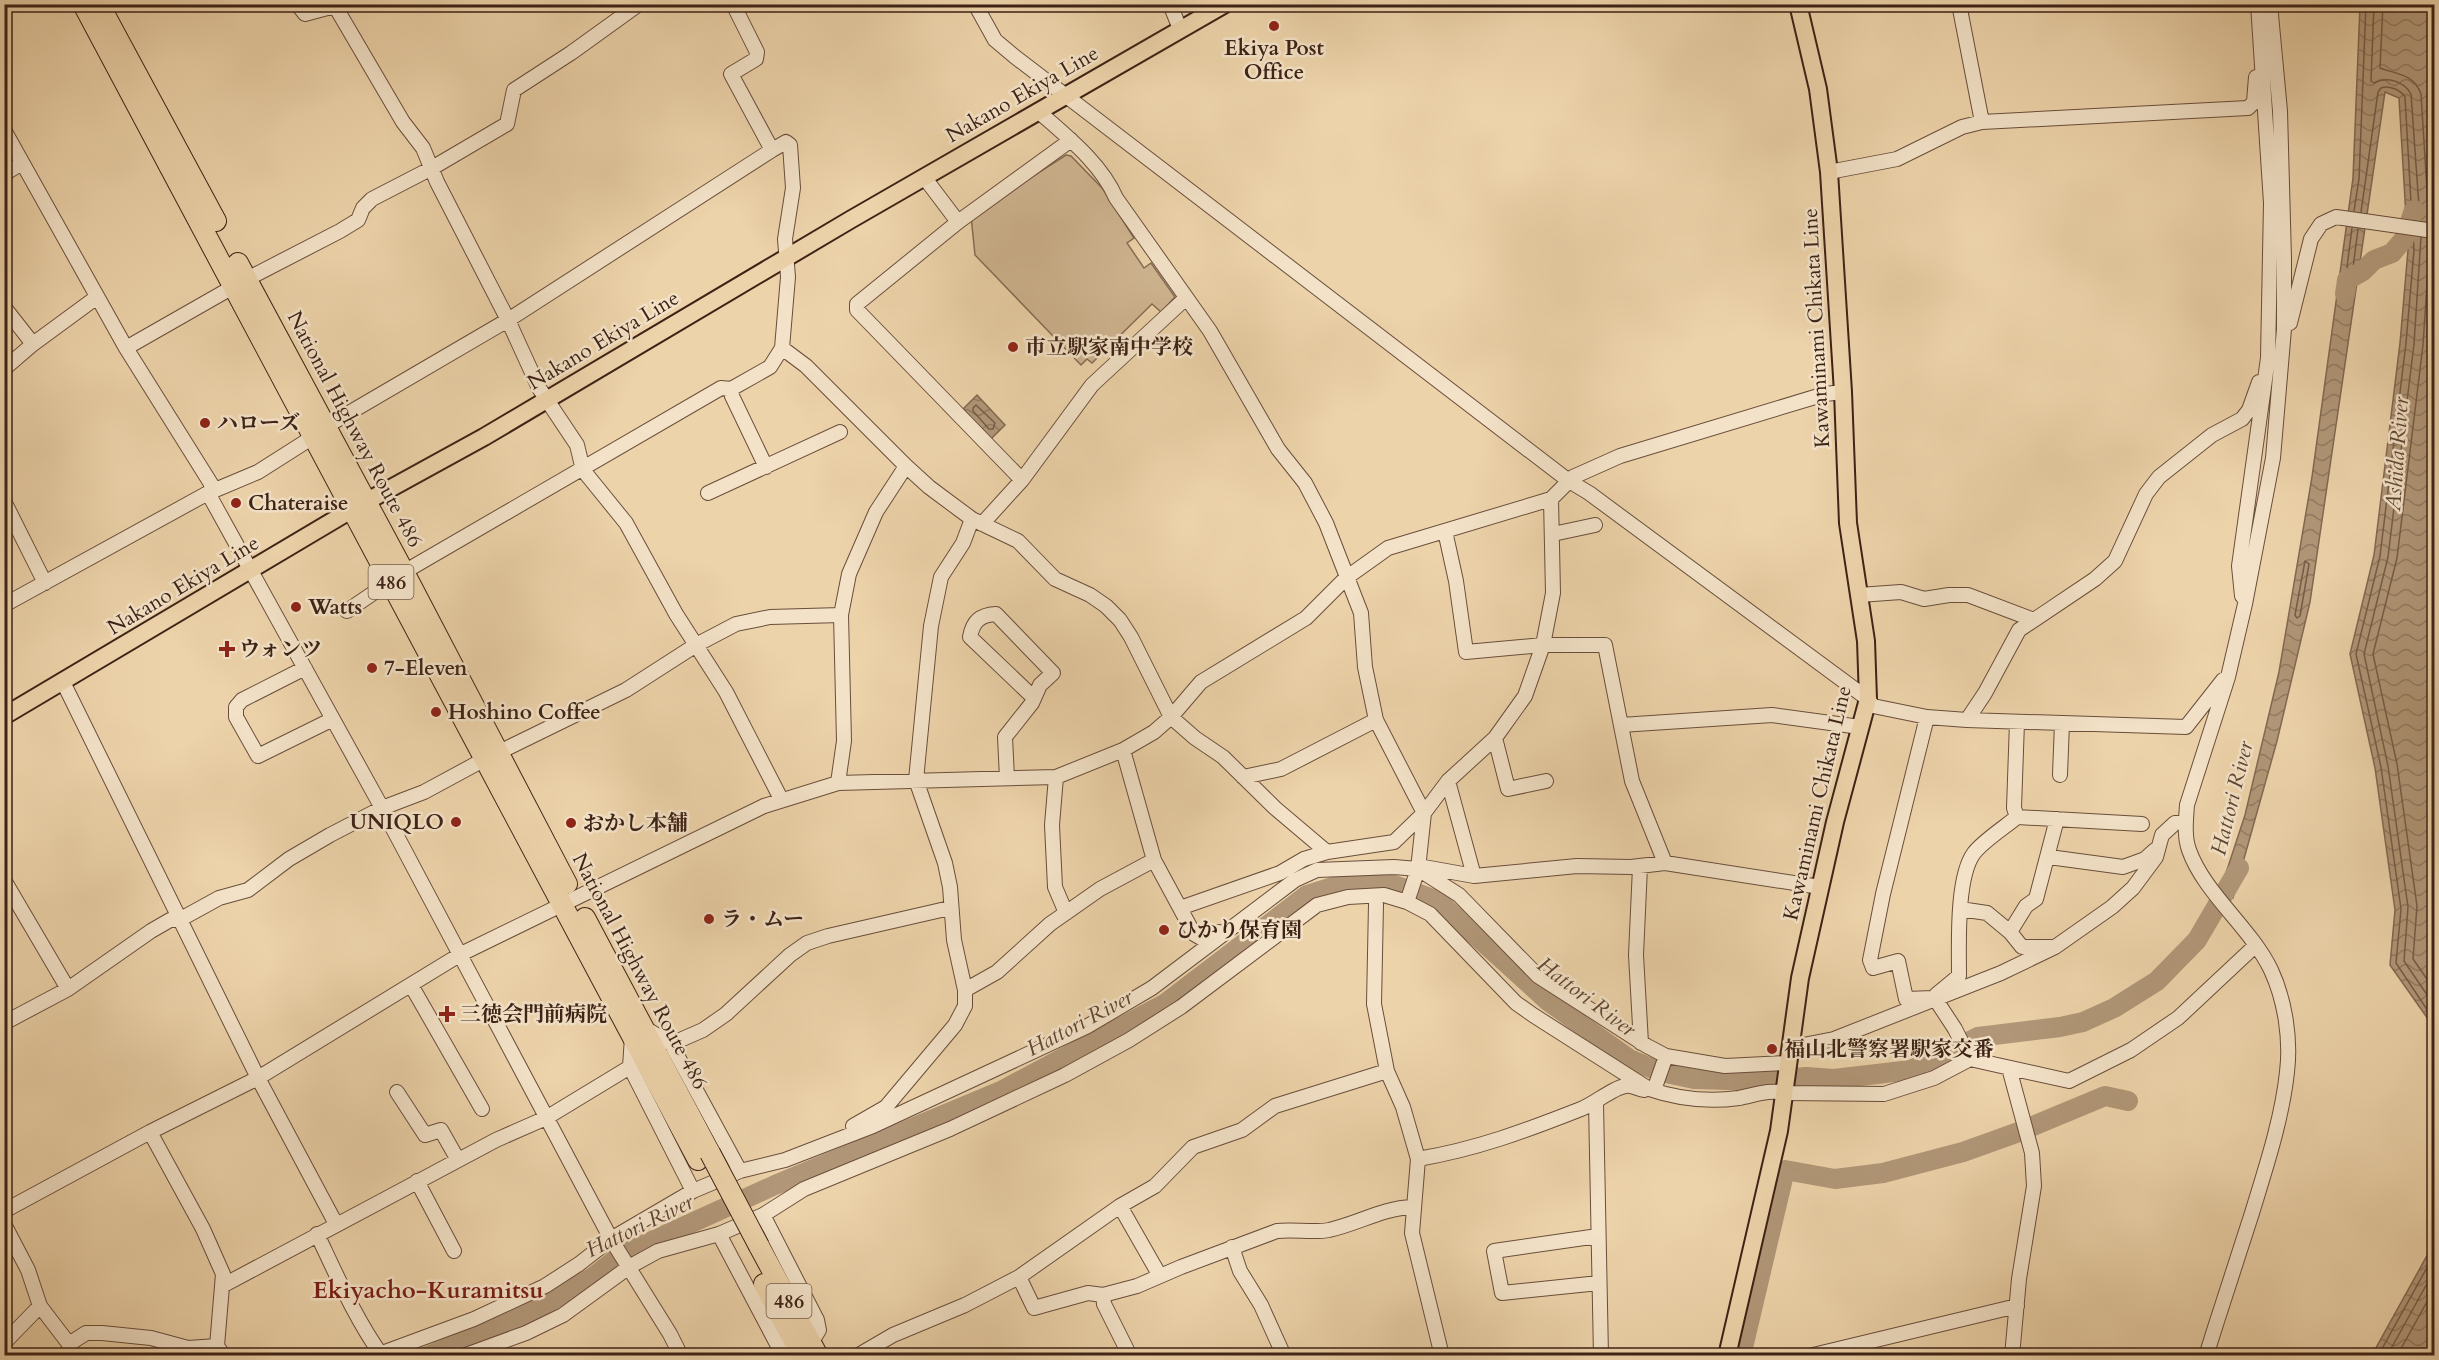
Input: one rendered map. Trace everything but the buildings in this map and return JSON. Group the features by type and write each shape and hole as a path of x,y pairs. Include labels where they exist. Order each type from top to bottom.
{"highway":[{"name":"National Highway Route 486","path":"84,4 241,283"},
{"name":"National Highway Route 486","path":"99,4 319,432 808,1352"}],"main road":[{"name":"Nakano Ekiya Line","path":"4,716 252,571 359,505 546,400 785,258 1225,4"},
{"name":"Kawaminami Chikata Line","path":"1727,1356 1779,1131 1800,978 1820,887 1868,699 1866,641 1848,523 1843,392 1829,172 1818,89 1798,4"}],"street":[{"path":"297,4 305,14 335,6 403,122 423,148 437,182 546,400 578,445 583,470 626,523 676,614 726,692 781,799"},
{"path":"126,348 358,220 363,208 372,199 432,168 507,124 514,90 639,4"},
{"path":"733,4 757,52 756,59 731,74 772,150"},
{"path":"975,4 995,40 1062,97 1569,481 1868,699 1873,706 1927,717 1967,720 2186,727 2223,680 2228,677"},
{"path":"1170,4 1180,29"},
{"path":"1959,4 1982,122"},
{"path":"2246,604 2241,595 2239,566 2268,358 2271,203 2258,4"},
{"path":"2206,1356 2266,1167 2287,1072 2287,1040 2280,996 2272,972 2253,941 2198,869 2188,849 2186,822 2187,805 2228,677 2246,604 2273,458 2284,329 2284,260 2280,111 2270,4"},
{"path":"1829,172 1897,159 1962,127 1982,122 2248,108 2254,102 2258,54 2261,49"},
{"path":"1038,111 1071,140 1108,181 1116,198 1233,369 1278,449 1305,483 1326,523 1361,613 1365,667 1376,720 1424,813 1417,872 1407,902"},
{"path":"4,130 126,348 213,487 208,493"},
{"path":"1022,480 856,310 857,304 958,222 1071,140"},
{"path":"4,605 208,493 258,472 319,432 508,320 772,150 786,142 790,145 793,188 785,239 788,277 782,348 770,367 731,389 721,388 397,576 347,611"},
{"path":"4,174 22,163"},
{"path":"924,177 958,222"},
{"path":"2284,329 2290,323 2311,238 2321,224 2336,217 2434,231"},
{"path":"4,369 33,344 97,297"},
{"path":"832,1142 830,1138 886,1107 956,1024 965,1006 965,990 954,940 950,887 945,863 916,780 931,626 941,577 977,522 1022,480 1092,385 1186,298"},
{"path":"4,307 33,344"},
{"path":"782,348 807,366 906,466 977,522 1018,541 1055,579 1090,595 1120,620 1171,717 1222,757 1327,852"},
{"path":"1967,720 1985,693 2019,630 2095,579 2115,561 2146,494 2159,477 2212,435 2242,419 2249,410 2268,358"},
{"path":"731,389 732,396 766,466"},
{"path":"4,1211 150,1132 258,1078 461,954 781,799 838,783 1056,777 1123,750 1154,732 1171,717 1202,682 1306,618 1346,578 1388,548 1551,499 1573,477 1620,456 1825,394 1843,392"},
{"path":"708,493 840,432"},
{"path":"838,783 843,741 841,615 849,574 876,512 906,466"},
{"path":"208,493 461,954 611,1239 630,1267 681,1356"},
{"path":"1180,908 1280,873 1304,859 1327,852 1394,842 1424,813 1448,781 1495,738 1526,696 1543,645 1553,593 1551,499"},
{"path":"4,501 45,583"},
{"path":"1552,534 1595,525"},
{"path":"1445,531 1456,581 1466,652 1543,645 1605,645 1632,781 1665,863"},
{"path":"1858,595 1901,592 1924,599 1968,595 2034,620"},
{"path":"1007,778 1005,736 1034,698 1040,685 1053,673 996,614 984,615 973,625 970,637 1034,698"},
{"path":"4,1023 68,988 170,920 178,920 219,898 248,890 290,859 382,808 424,792 626,690 696,645 736,624 770,617 841,615"},
{"path":"305,668 242,700 236,707 236,717 258,756 333,719"},
{"path":"63,682 178,920 258,1078 336,1224"},
{"path":"1621,725 1772,715 1860,727"},
{"path":"1927,717 1883,894 1870,960 1873,968 1899,961 1906,999 1934,999 1959,975 1960,909 1964,879 1974,853 2017,817 2142,824"},
{"path":"1243,777 1281,769 1376,720"},
{"path":"2017,722 2014,808 2017,817"},
{"path":"2060,775 2062,723"},
{"path":"1495,738 1508,789 1546,781"},
{"path":"1123,750 1155,860 1194,934 1201,938 1233,927"},
{"path":"1056,777 1052,825 1055,887 1066,913"},
{"path":"1448,781 1474,876"},
{"path":"2010,932 2026,906 2036,899 2049,857 2057,819"},
{"path":"1790,1043 1798,1046 1834,1039 2001,973 2055,947 2112,907 2133,888 2156,856 2162,835 2169,827 2186,822"},
{"path":"2049,857 2123,867 2145,859 2159,849"},
{"path":"965,990 997,972 1066,913 1100,889 1155,860"},
{"path":"1417,872 1424,867 1474,876 1577,866 1640,867 1665,863 1820,887"},
{"path":"317,1234 348,1301 379,1354 510,1304 545,1286 579,1264 611,1239 693,1191 740,1171 785,1160 832,1142 1012,1063 1086,1027 1152,988 1295,880 1317,870 1394,867 1417,872 1459,895 1538,976 1665,1058 1725,1066 1787,1065"},
{"path":"1640,867 1636,955 1641,1042"},
{"path":"4,880 68,988"},
{"path":"463,1356 526,1333 563,1315 630,1267 658,1251 719,1234 763,1215 804,1189 951,1129 1065,1075 1129,1040 1215,982 1317,905 1348,897 1384,895 1407,902 1430,914 1516,1002 1653,1088 1671,1097 1711,1100 1738,1098 1774,1090 1884,1094 1934,1078 1969,1057 2069,1080 2131,1050 2178,1018 2253,941"},
{"path":"1348,897 1376,904 1383,901 1407,902"},
{"path":"1376,904 1374,1004 1387,1071 1403,1107 1418,1159 1412,1207 1412,1233 1442,1356"},
{"path":"671,1044 703,1030 726,1014 790,955 807,943 828,936 950,908"},
{"path":"1960,909 1987,913 2010,932 2022,947 2055,947"},
{"path":"411,985 482,1109"},
{"path":"1934,999 1955,1029 1969,1057"},
{"path":"693,1191 630,1066 639,1032 671,1044 740,1171"},
{"path":"1653,1088 1665,1058"},
{"path":"222,1286 417,1181 546,1118 630,1066"},
{"path":"2009,1068 2032,1153 2034,1186 2012,1356"},
{"path":"856,1356 881,1349 1020,1277 1120,1206 1155,1186 1193,1147 1242,1130 1275,1106 1387,1071"},
{"path":"1418,1159 1458,1152 1508,1138 1596,1103 1614,1090 1627,1085 1643,1090 1653,1088"},
{"path":"398,1092 425,1135 441,1130 458,1160"},
{"path":"1596,1103 1601,1356"},
{"path":"4,1224 28,1270 40,1306 70,1350 86,1333 102,1333 151,1338 184,1352 221,1351 223,1274 203,1229 150,1132"},
{"path":"417,1181 454,1251"},
{"path":"1120,1206 1160,1276"},
{"path":"1020,1277 1034,1308 1088,1293 1103,1294 1137,1286 1277,1231 1326,1230 1384,1212 1412,1207"},
{"path":"719,1234 777,1344 789,1353 808,1352 819,1330 817,1320 763,1215"},
{"path":"1598,1236 1494,1251 1502,1293 1599,1282"},
{"path":"1232,1247 1240,1271 1261,1305 1284,1356"},
{"path":"1103,1294 1104,1304 1130,1356"},
{"path":"4,1343 40,1306"},
{"path":"1809,1356 2017,1306"}],"shaded area":[{"path":"1066,155 1071,156 1103,189 1134,238 1127,243 1144,268 1151,263 1175,297 1161,312 1152,304 1092,363 1087,359 1081,365 975,255 971,216"}],"water":[{"name":"Ashida River","path":"2360,5 2434,5 2434,1043 2428,1019 2390,965 2395,910 2375,768 2350,654 2374,555 2400,343 2408,250 2399,98 2385,92 2310,602 2277,741 2233,898 2222,885 2245,815 2279,672 2312,477 2353,178"},
{"path":"977,395 1005,425 991,439 963,409"},
{"path":"2434,1243 2434,1355 2372,1355"}],"waterway":[{"name":"Hattori River","path":"2345,294 2347,280 2363,271 2374,260 2392,253 2404,239 2414,210"},
{"name":"Hattori River","path":"428,1356 533,1311 593,1277 621,1255 775,1185 1001,1091 1166,1003 1307,895 1342,884 1394,885 1438,901 1548,1001 1629,1059 1661,1072 1694,1079 1763,1081 1806,1077 1834,1079 1911,1070 1978,1037 2083,1022 2114,1008 2157,981 2197,940 2239,868"},
{"path":"1741,1356 1785,1170 1835,1179 1883,1173 1963,1152 2105,1096 2128,1101"}],"place":[{"name":"Ekiya Post Office","path":"1274,26"},
{"name":"市立駅家南中学校","path":"1013,347"},
{"name":"ハローズ","path":"205,423"},
{"name":"Chateraise","path":"236,503"},
{"name":"Watts","path":"296,607"},
{"name":"ウォンツ","path":"227,649"},
{"name":"7-Eleven","path":"372,668"},
{"name":"Hoshino Coffee","path":"436,712"},
{"name":"UNIQLO","path":"456,822"},
{"name":"おかし本舗","path":"571,823"},
{"name":"ラ・ムー","path":"709,919"},
{"name":"ひかり保育園","path":"1164,930"},
{"name":"三徳会門前病院","path":"447,1014"},
{"name":"福山北警察署駅家交番","path":"1772,1049"}],"district":[{"name":"Ekiyacho-Kuramitsu","path":"428,1290"}]}
